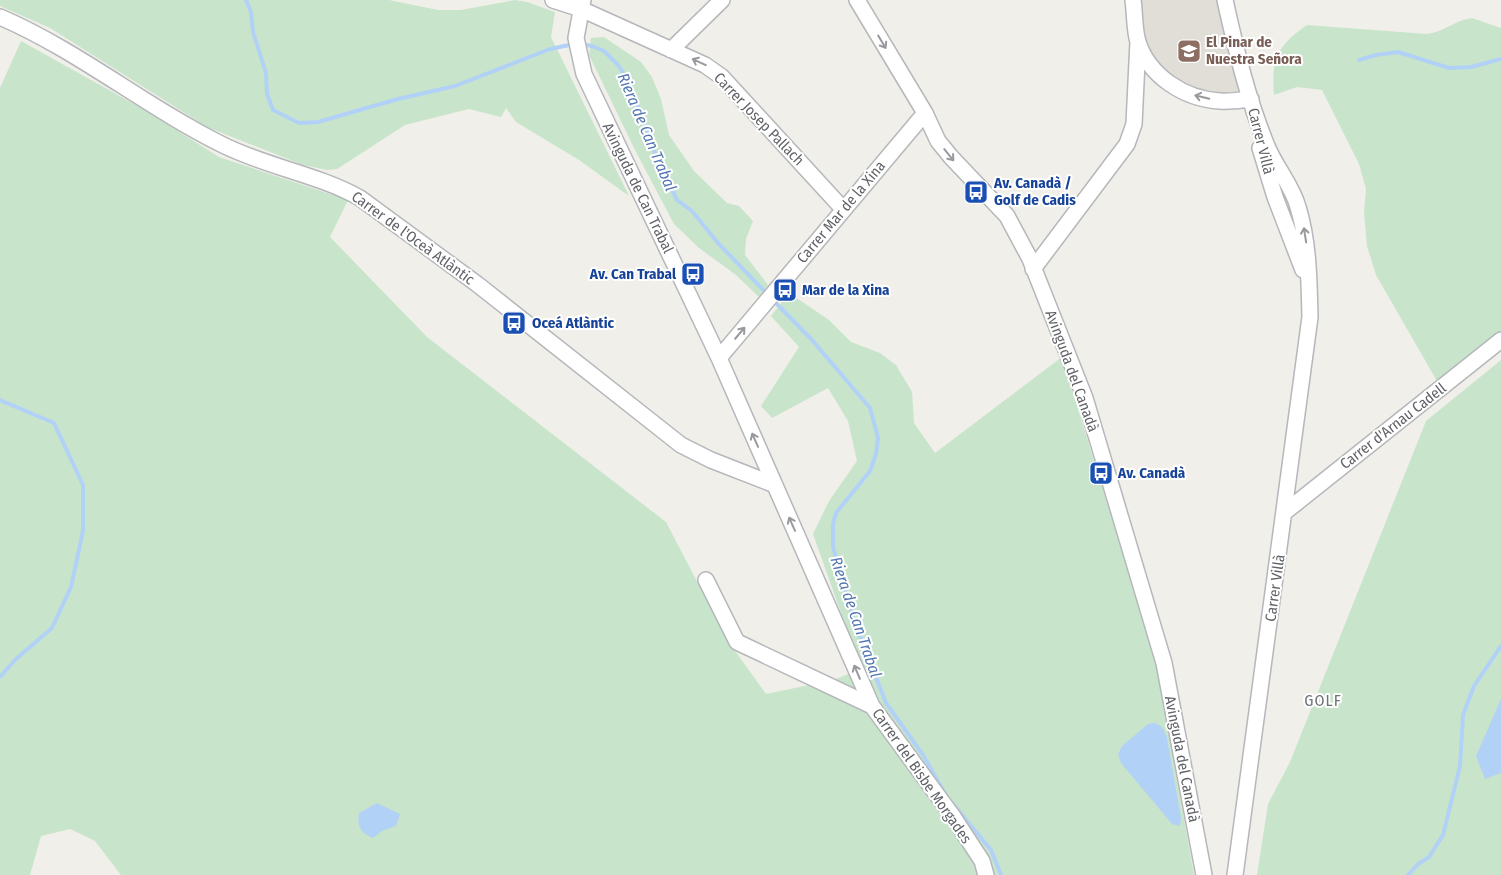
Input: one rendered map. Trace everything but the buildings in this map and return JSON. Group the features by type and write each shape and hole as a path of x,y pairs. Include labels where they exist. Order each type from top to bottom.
{"street":[{"name":"Carrer Josep Pallach","path":"553,0 582,5 705,65 722,77 843,208"},
{"path":"671,50 722,0"},
{"path":"1033,269 1127,144 1134,124 1138,41 1133,0"},
{"name":"Carrer Villà","path":"1225,0 1238,61 1251,99 1252,115 1265,163 1303,268 1310,301 1309,331 1235,875"},
{"name":"Avinguda del Canadà","path":"865,4 925,113 938,141 950,157 1007,216 1033,269 1085,398 1164,663 1204,875"},
{"name":"Avinguda de Can Trabal","path":"582,5 576,32 579,54 591,90 719,358 775,485"},
{"name":"Carrer de l'Oceà Atlàntic","path":"0,17 27,28 103,72 186,126 224,146 286,170 340,186 360,198 477,284 681,445 712,460 775,485"},
{"path":"1138,41 1147,62 1169,85 1196,96 1220,101 1251,99"},
{"name":"Carrer Mar de la Xina","path":"719,358 843,208 925,113"},
{"name":"Carrer d'Arnau Cadell","path":"1285,512 1501,340"},
{"name":"Carrer del Bisbe Morgades","path":"775,485 872,706 954,818 982,861 986,875"},
{"path":"706,580 737,642 872,706"}],"shaded area":[{"name":"El Pinar de Nuestra Señora","path":"1133,0 1225,0 1244,95 1196,96 1147,62"}],"green space":[{"path":"0,0 389,0 438,10 461,10 515,0 527,2 555,12 551,37 629,196 579,160 516,122 506,108 501,117 469,109 405,125 337,169 327,170 303,165 207,127 50,28 0,6"},
{"path":"1472,18 1501,28 1501,340 1441,388 1376,275 1367,246 1364,212 1366,189 1359,164 1322,90 1297,87 1274,95 1273,83 1278,54 1289,40 1307,25 1427,34"},
{"path":"604,37 641,62 652,77 661,99 669,135 694,171 727,203 739,206 753,221 746,239 745,255 768,285 759,297 736,275 699,248 674,224 635,150 589,55 591,38"},
{"path":"21,41 143,109 219,157 348,200 330,237 427,337 666,522 728,641 766,694 833,680 861,669 813,534 829,501 857,461 848,421 828,388 772,418 761,406 799,347 771,316 789,293 829,320 851,342 880,353 896,365 912,392 914,423 935,453 1062,357 1156,662 1194,875 121,875 95,841 70,829 41,836 30,875 0,875 0,88"},
{"path":"1501,360 1501,875 1257,875 1268,804 1290,762 1426,421"}],"water":[{"path":"1501,699 1501,773 1485,779 1476,756"},
{"path":"1153,723 1161,726 1167,738 1181,818 1180,826 1172,824 1121,763 1118,754 1122,746 1148,724"},
{"path":"377,803 400,814 396,826 382,831 373,838 365,834 360,828 359,813"}],"waterway":[{"name":"Riera de Can Trabal","path":"246,0 251,12 253,32 266,73 267,94 273,110 299,123 318,122 398,99 455,86 550,49 574,44"},
{"name":"Riera de Can Trabal","path":"581,44 604,51 618,65 628,80 659,164 677,200 692,211 718,243 767,294"},
{"path":"1359,60 1398,52 1449,68 1471,67 1501,59"},
{"name":"Riera de Can Trabal","path":"772,299 812,340 870,408 878,438 876,454 870,471 836,513 833,524 833,547 854,621 886,703 923,755 948,799"},
{"path":"0,400 54,423 83,485 83,531 71,587 52,628 16,659 0,677"},
{"path":"1408,875 1418,864 1429,857 1443,835 1460,766 1463,715 1474,686 1501,646"},
{"name":"Riera de Can Trabal","path":"953,804 991,850 1001,875"}],"place":[{"name":"El Pinar de Nuestra Señora","path":"1189,51"},
{"name":"Av. Canadà / Golf de Cadis","path":"976,192"},
{"name":"Av. Can Trabal","path":"693,274"},
{"name":"Mar de la Xina","path":"785,290"},
{"name":"Oceá Atlàntic","path":"514,323"},
{"name":"Av. Canadà","path":"1101,473"}],"district":[{"name":"GOLF","path":"1323,700"}]}
